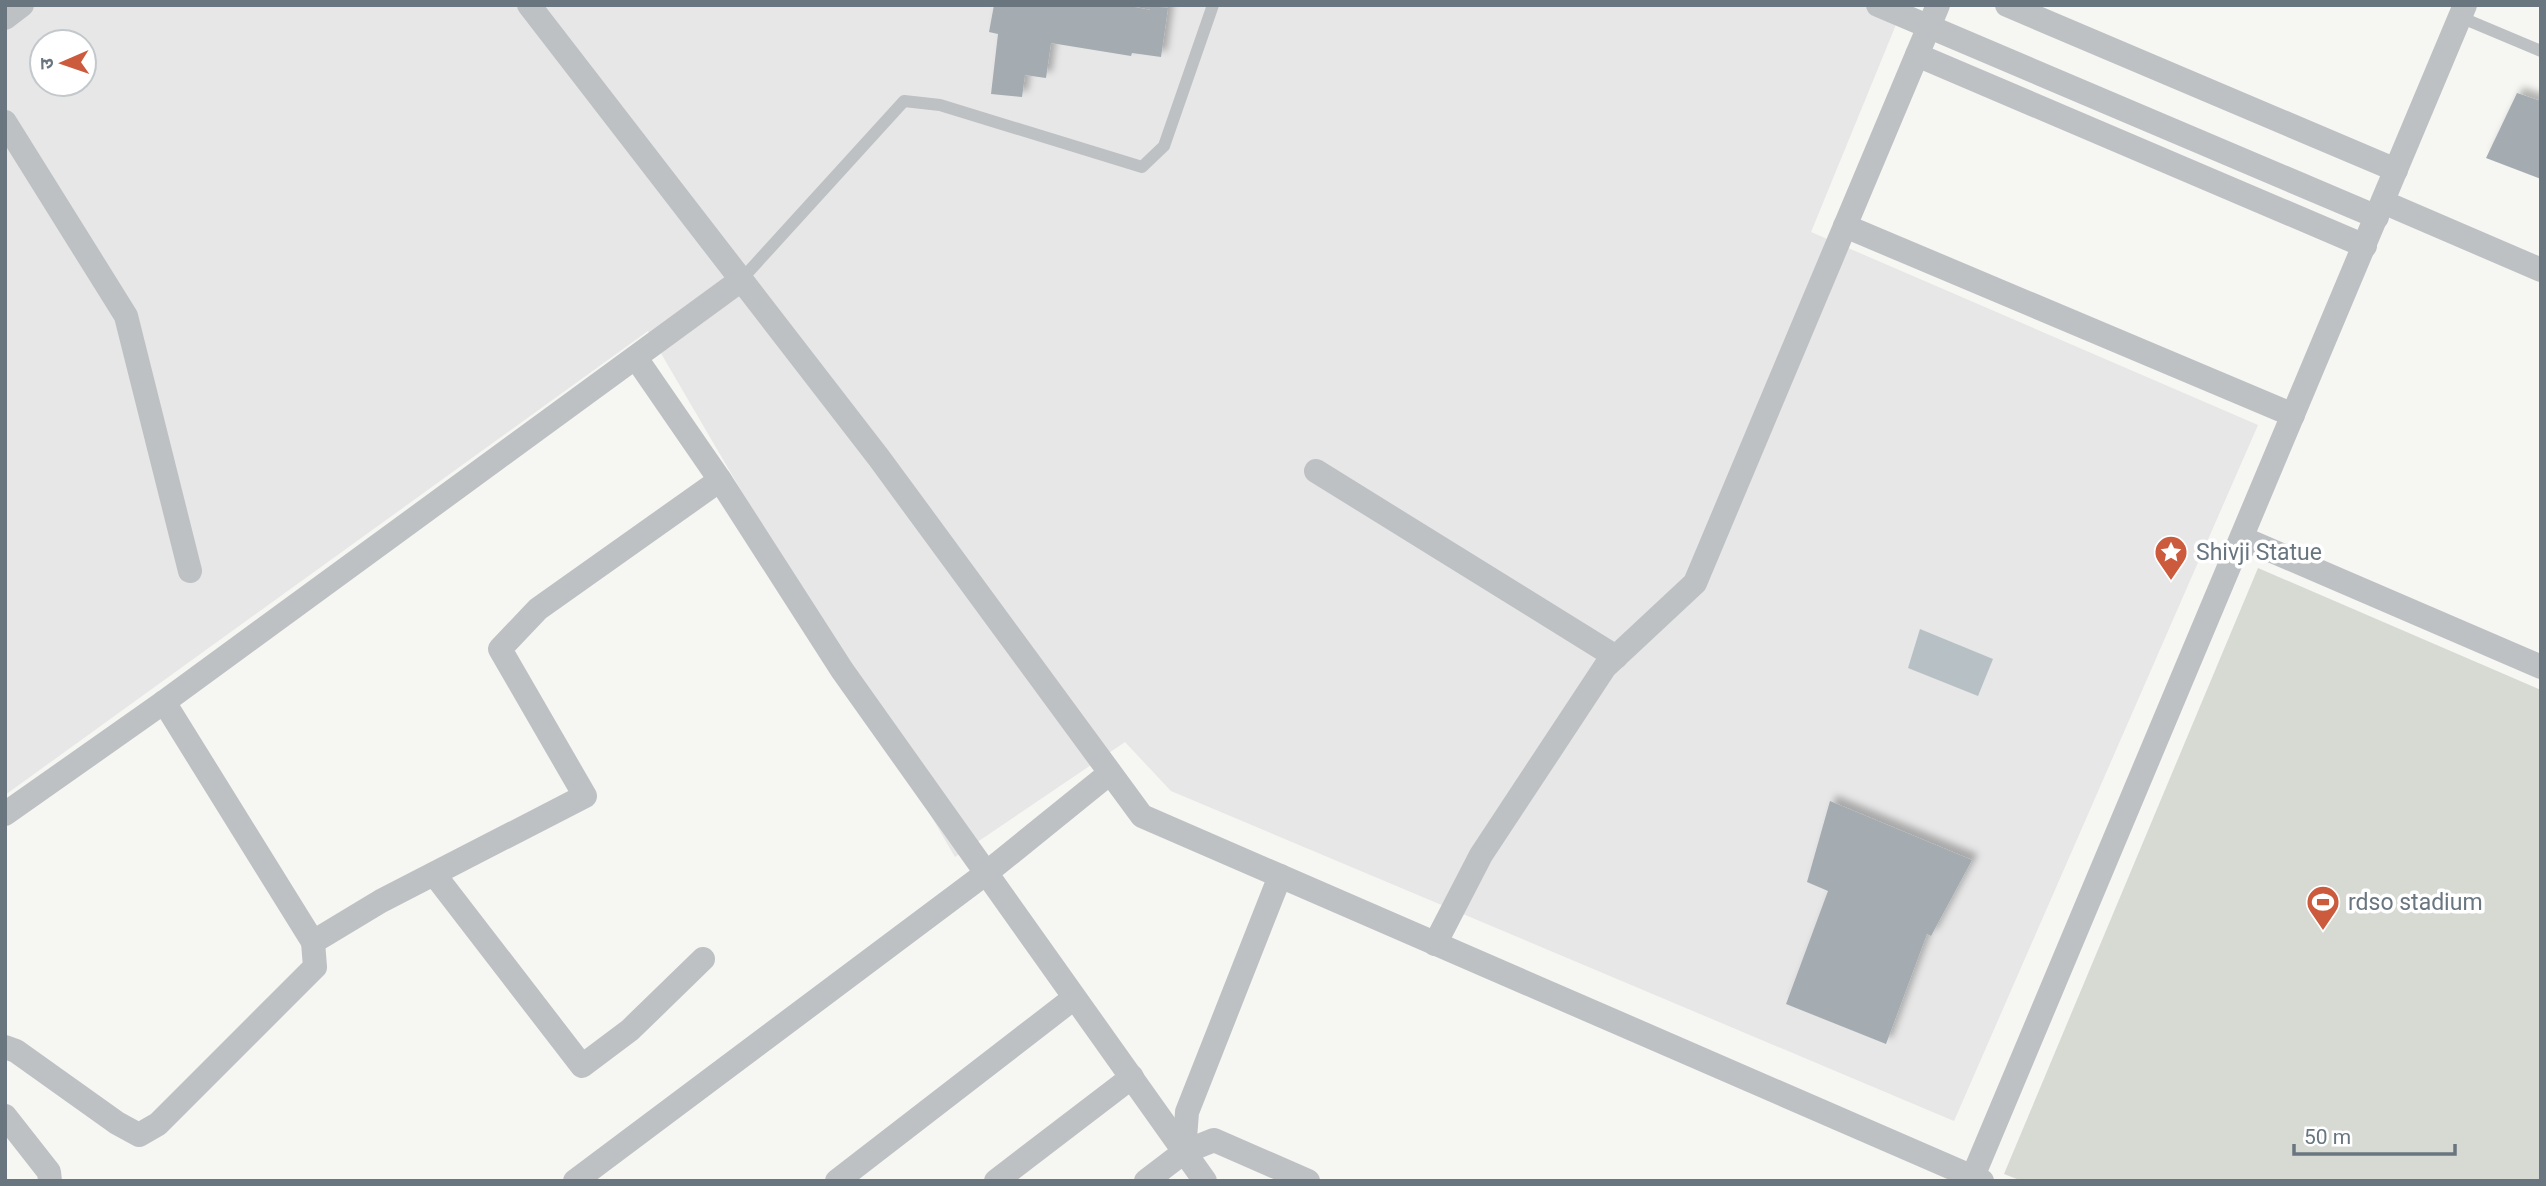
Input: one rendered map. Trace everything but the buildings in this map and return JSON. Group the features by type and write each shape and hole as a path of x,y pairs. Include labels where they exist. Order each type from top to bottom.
{"street":[{"path":"5,18 22,5"},
{"path":"1878,5 1934,16 2380,210 2541,270"},
{"path":"2007,5 2396,170"},
{"path":"534,8 879,458 1142,816 1975,1179 2463,11"},
{"path":"1435,944 1481,855 1605,667 1695,583 1934,16"},
{"path":"1917,55 2365,246"},
{"path":"5,122 126,316 190,571"},
{"path":"1845,226 2293,415"},
{"path":"5,814 164,702 741,280"},
{"path":"636,358 720,480 842,670 1205,1181"},
{"path":"1316,471 1616,657"},
{"path":"313,942 381,901 585,796 500,649 538,609 720,480"},
{"path":"2242,538 2541,667"},
{"path":"5,1047 16,1051 117,1123 139,1135 158,1124 315,967 313,942 164,702"},
{"path":"575,1181 985,874 1110,773"},
{"path":"434,874 582,1066 630,1030 703,959"},
{"path":"1184,1152 1187,1112 1280,876"},
{"path":"837,1181 1074,998"},
{"path":"996,1181 1132,1077"},
{"path":"5,1116 49,1172 50,1181"},
{"path":"1146,1181 1184,1152 1214,1140 1308,1181"}],"lane":[{"path":"741,280 904,101 940,105 1142,167 1164,146 1213,5"},
{"path":"2463,11 2541,51"}],"shaded area":[{"path":"5,5 1904,5 1811,232 2258,425 1954,1121 1171,791 1125,742 955,857 648,331 5,795"},
{"name":"rdso stadium","path":"2258,568 2541,690 2541,1181 2022,1181 2004,1174"},
{"path":"1920,629 1993,659 1978,696 1908,668"}],"place":[{"name":"Shivji Statue","path":"2171,582"},
{"name":"rdso stadium","path":"2323,932"}]}
